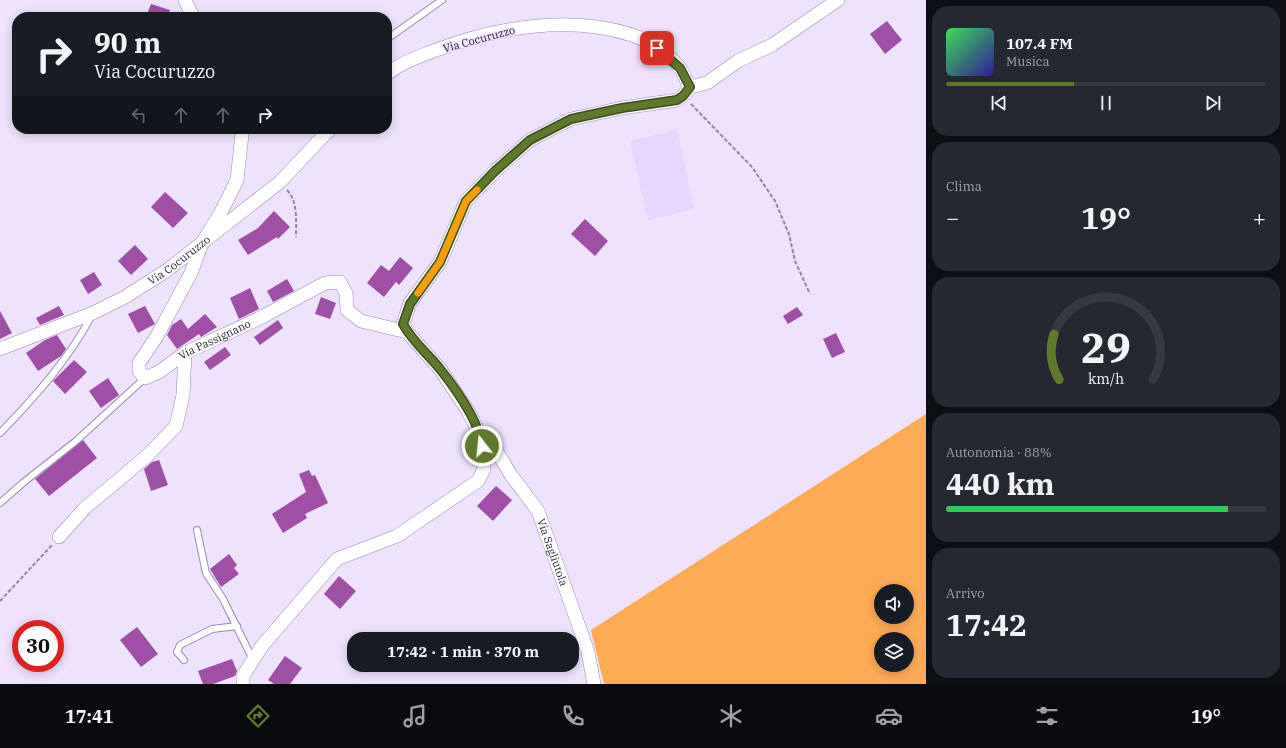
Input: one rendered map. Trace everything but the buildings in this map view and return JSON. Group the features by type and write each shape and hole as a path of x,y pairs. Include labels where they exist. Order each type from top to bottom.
{"street":[{"path":"185,0 191,12"},
{"path":"243,684 244,676 262,646 337,559 397,536 478,480 484,469 481,436 468,411 440,369 407,332 403,324 410,304 440,262 466,201 495,171 530,140 571,119 622,108 677,100 686,91 707,83 738,61 772,45 838,0"},
{"name":"Via Cocuruzzo","path":"392,70 399,64 458,42 509,29 560,25 598,28 634,35 657,48 680,68 686,91"},
{"path":"145,378 139,371 139,363 157,336 191,273 202,243 220,214 237,180 242,134"},
{"name":"Via Cocuruzzo","path":"0,350 93,313 125,298 160,275 280,182 325,134"},
{"name":"Via Passignano","path":"145,378 159,372 185,353 262,317 326,283 340,282 346,293 347,310 361,321 407,332"},
{"path":"59,537 85,508 147,456 176,426 183,395 185,353"},
{"name":"Via Sagliutola","path":"481,436 492,442 511,475 538,511 588,652 594,684"}],"lane":[{"path":"392,35 442,0"},
{"path":"0,433 23,409 68,356 93,313"},
{"path":"0,503 76,441 145,378"},
{"path":"197,530 206,573 223,599 253,660"},
{"path":"184,660 177,652 180,645 212,629 237,626"}],"path":[{"path":"686,91 752,167 775,201 789,234 795,261 810,294"},
{"path":"280,182 292,195 296,214 296,238"},
{"path":"0,601 59,537"}],"shaded area":[{"path":"677,130 694,209 648,220 630,141"},
{"path":"926,414 926,684 604,684 591,630"}],"slow traffic":[{"path":"418,293 440,262 466,201 477,190"}],"route":[{"path":"482,446 481,436 468,411 440,369 407,332 403,324 410,304 440,262 466,201 495,171 530,140 571,119 622,108 677,100 683,96 690,87 680,68 657,48"}]}
